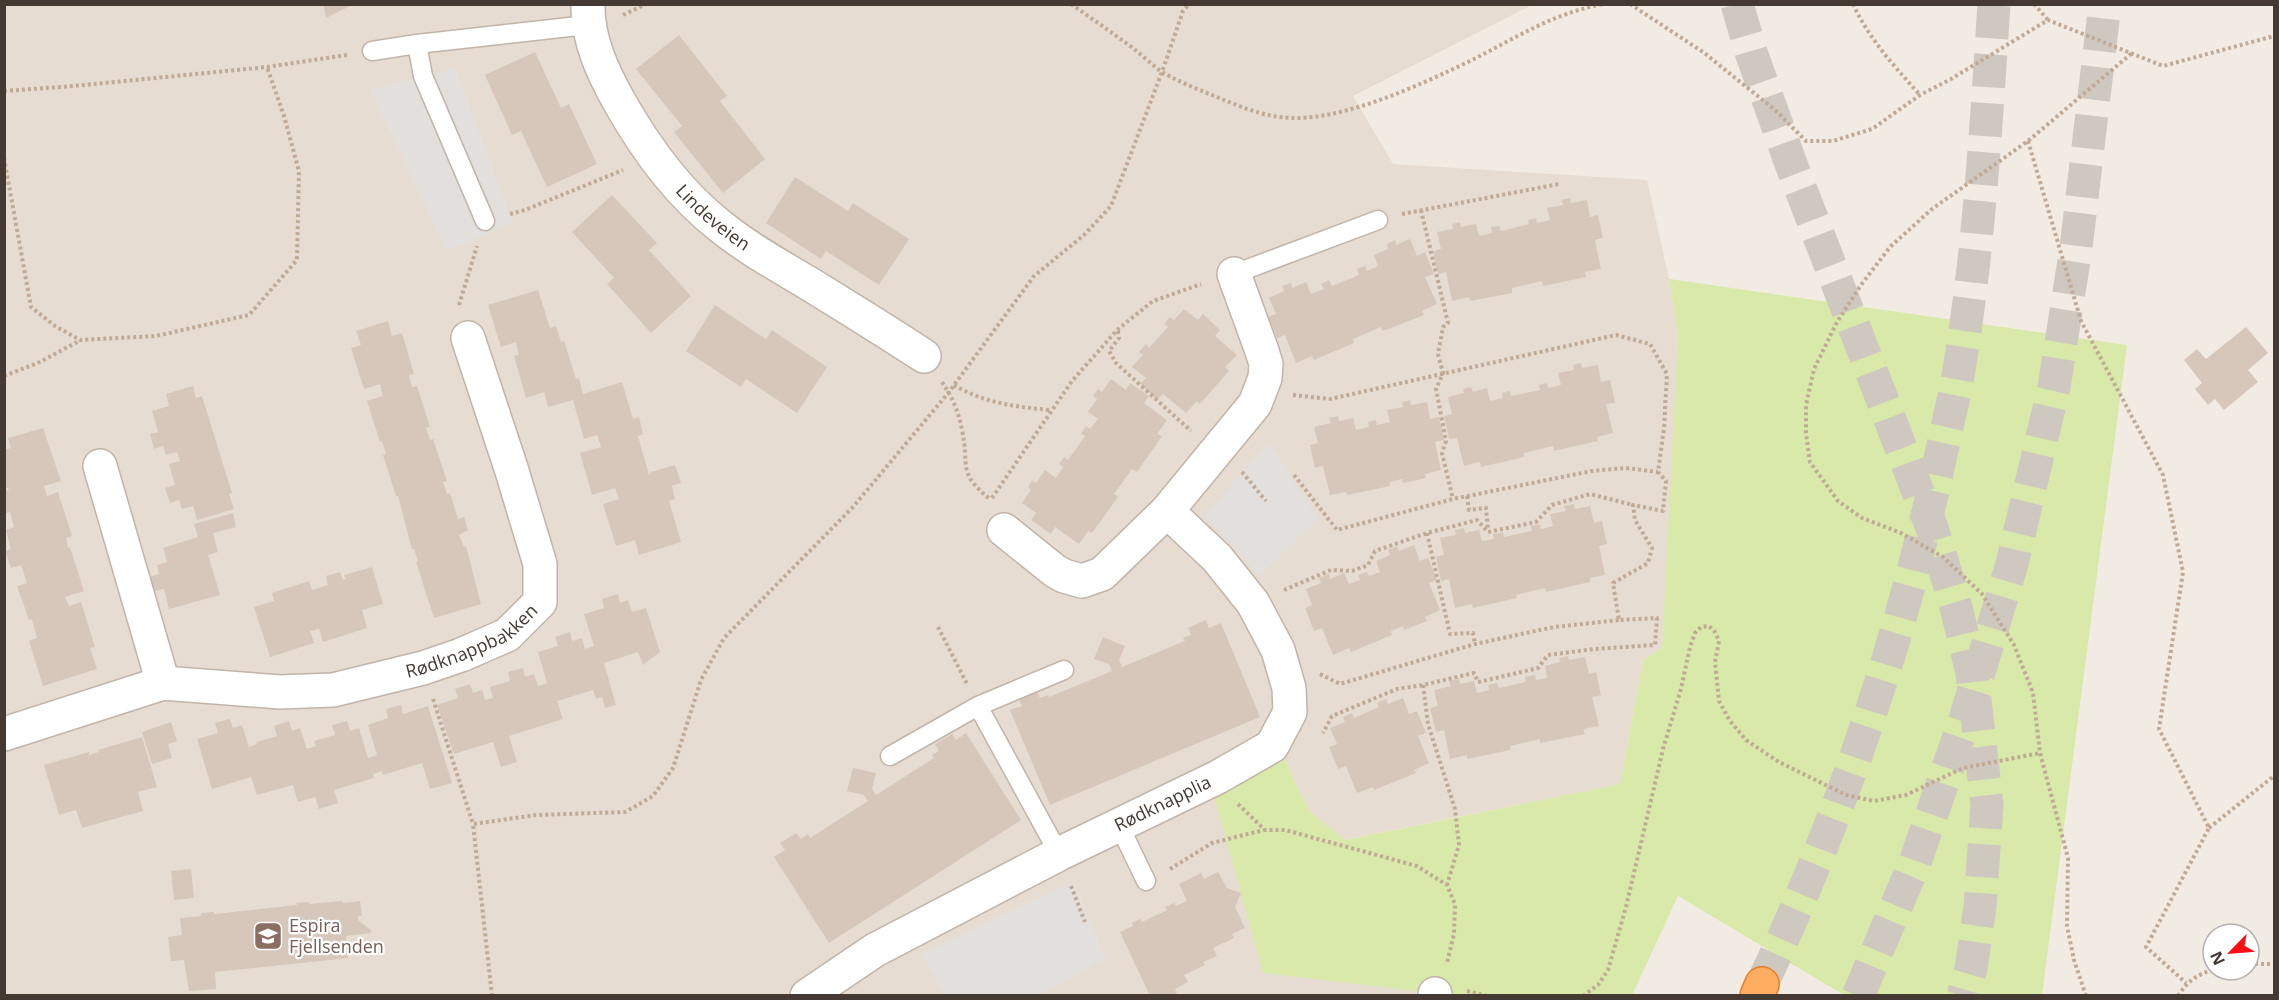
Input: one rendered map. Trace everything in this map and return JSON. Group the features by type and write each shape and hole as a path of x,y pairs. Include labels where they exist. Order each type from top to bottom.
{"street":[{"name":"Lindeveien","path":"587,15 602,66 633,125 676,184 694,203 748,248 874,323 924,356"},
{"path":"1002,518 1055,571 1083,581 1102,574 1167,511 1255,404 1265,378 1266,364 1234,274"},
{"name":"Rødknappbakken","path":"4,734 163,683 280,692 333,690 423,668 507,635 540,602 540,564 468,338"},
{"path":"100,466 163,683"},
{"name":"Rødknapplia","path":"807,996 875,950 1059,854 1218,777 1272,746 1290,712 1289,688 1278,650 1253,603 1217,558 1167,511"}],"lane":[{"path":"372,51 587,15"},
{"path":"417,44 423,76 485,221"},
{"path":"1234,274 1378,220"},
{"path":"890,756 978,706 1064,670"},
{"path":"978,706 1059,854"},
{"path":"1119,825 1146,881"}],"path":[{"path":"619,16 646,4"},
{"path":"1071,4 1162,72 1236,105 1281,117 1302,118 1324,116 1390,95 1469,61 1535,25 1558,16 1603,4"},
{"path":"473,825 536,815 626,812 653,796 673,768 701,680 724,638 853,507 949,392 1035,276 1084,235 1111,206 1183,11 1189,4"},
{"path":"1630,4 1703,52 1775,110 1806,141 1833,141 1872,129 1920,95 1951,79 2048,20"},
{"path":"1853,4 1859,18 1881,51 1920,95"},
{"path":"2034,4 2048,20 2163,66 2274,36"},
{"path":"4,91 74,87 267,67 372,51"},
{"path":"2086,996 2074,960 2067,926 2068,858 2040,753 2033,693 2014,645 1982,594 1943,557 1901,533 1862,518 1838,501 1810,462 1806,434 1806,405 1814,369 1837,322 1861,285 1890,248 1932,209 2028,141 2132,53"},
{"path":"4,376 40,362 80,340 156,336 249,315 297,260 299,171 284,116 267,67"},
{"path":"2028,141 2081,321 2163,475 2183,572 2159,729 2209,828"},
{"path":"4,158 31,307 55,326 80,340"},
{"path":"525,210 594,181"},
{"path":"1378,220 1559,184"},
{"path":"1421,210 1449,323 1443,327 1438,354 1443,373 1436,389 1446,441 1442,453 1453,499"},
{"path":"468,338 458,305 485,221"},
{"path":"990,500 1050,410 1072,381 1118,330 1139,311 1165,295 1234,274"},
{"path":"1116,363 1108,351 1119,338 1118,330"},
{"path":"1261,392 1330,399 1617,335 1650,344 1667,374 1664,428 1658,472"},
{"path":"954,385 978,397 997,403 1050,410"},
{"path":"949,392 955,403 963,431 964,462 968,473 976,488 990,500 1002,518"},
{"path":"1294,475 1337,530 1453,499 1592,471 1626,468 1658,472 1666,481 1663,511 1590,494 1552,505 1536,522 1488,532"},
{"path":"1467,496 1469,510 1485,508 1488,532"},
{"path":"1619,620 1613,583 1648,563 1652,548 1635,520 1633,505"},
{"path":"1253,603 1331,570 1352,571 1368,565 1375,551 1427,533 1477,520 1488,532"},
{"path":"1427,533 1450,634 1473,633 1475,644"},
{"path":"1289,688 1321,673 1340,684 1475,644 1554,627 1658,618 1655,645 1548,655 1538,668 1478,682 1474,673 1397,689 1332,716 1323,733"},
{"path":"1583,996 1598,985 1608,970 1626,907 1663,748 1681,689 1690,647 1695,633 1701,627 1709,626 1719,641 1715,662 1719,701 1730,721 1746,740 1779,762 1846,795 1874,801 1906,795 1963,768 2040,753"},
{"path":"938,627 978,706"},
{"path":"423,668 473,825 492,996"},
{"path":"1423,685 1428,724 1455,809 1459,845 1447,885"},
{"path":"2186,983 2146,947 2209,828 2274,776"},
{"path":"1218,777 1233,800 1265,830"},
{"path":"1146,881 1187,860 1212,843 1265,830 1285,830 1417,866 1447,885 1455,904 1454,934 1442,984 1435,995"},
{"path":"2178,996 2186,983 2201,974"}],"shaded area":[{"path":"5,5 1532,5 1353,96 1393,164 1647,180 1669,279 1678,336 1673,467 1662,648 1643,660 1620,784 1344,840 1309,811 1281,752 1214,792 1415,991 1434,995 5,996"},
{"path":"455,68 513,223 447,251 370,89"},
{"path":"1269,443 1318,519 1260,576 1204,516"},
{"path":"1074,881 1106,959 1038,995 945,995 921,954"}],"green space":[{"path":"1669,279 2127,345 2042,995 1844,995 1678,896 1632,995 1441,995 1263,973 1213,792 1281,752 1309,811 1345,840 1620,784 1643,660 1662,648 1678,336"}],"building":[{"path":"323,4 354,4 326,18"},
{"path":"679,35 727,96 720,101 765,159 723,193 674,132 682,126 636,69"},
{"path":"535,52 561,108 569,104 597,164 547,187 521,131 512,135 485,75"},
{"path":"795,177 848,211 853,203 909,239 879,285 826,251 821,259 766,223"},
{"path":"612,195 657,243 649,250 691,296 651,333 607,284 614,278 572,232"},
{"path":"1570,198 1571,203 1587,200 1590,217 1598,215 1603,238 1595,240 1601,269 1585,272 1586,277 1543,286 1542,281 1512,288 1512,293 1470,301 1469,297 1452,301 1446,272 1438,274 1433,251 1441,249 1437,232 1453,229 1452,224 1460,222 1461,227 1476,224 1479,236 1492,233 1491,227 1499,226 1501,231 1529,224 1528,220 1536,218 1537,223 1550,220 1547,208 1563,205 1562,200"},
{"path":"1410,239 1417,256 1425,252 1434,274 1425,277 1437,304 1422,311 1424,315 1383,331 1381,327 1353,339 1354,343 1314,360 1312,356 1296,363 1285,335 1277,338 1268,317 1276,314 1269,298 1284,291 1282,286 1291,283 1292,288 1306,282 1311,294 1324,289 1321,284 1329,280 1332,286 1359,275 1357,269 1365,266 1367,271 1378,266 1374,255 1388,249 1387,244 1395,240 1396,245"},
{"path":"538,290 550,328 556,326 561,342 564,341 583,394 622,382 633,419 639,417 643,434 638,436 649,475 651,472 675,465 681,483 672,486 675,499 669,501 681,542 639,555 635,540 616,546 603,504 619,499 615,488 592,495 580,453 601,447 597,435 584,439 573,400 548,407 544,392 526,398 514,356 519,355 516,342 501,347 488,305"},
{"path":"715,305 766,339 772,330 827,367 797,413 746,379 741,387 686,351"},
{"path":"1184,309 1198,320 1203,314 1220,330 1215,336 1237,355 1225,367 1229,371 1200,404 1197,401 1186,413 1163,394 1157,400 1140,384 1146,378 1132,367 1143,355 1139,352 1146,344 1149,348 1168,327 1164,324 1170,317 1174,320"},
{"path":"388,321 392,336 402,333 414,374 409,375 412,387 417,386 430,427 426,428 430,440 433,439 447,481 443,482 447,494 450,493 458,519 464,517 468,530 459,535 464,547 466,546 481,604 434,618 398,496 396,496 383,455 386,454 382,441 380,442 367,401 383,396 380,384 364,389 351,348 361,345 356,331"},
{"path":"2246,327 2268,353 2248,370 2258,382 2224,410 2215,399 2208,405 2195,389 2202,383 2184,360 2197,349 2206,359"},
{"path":"1581,363 1582,368 1598,365 1601,382 1610,380 1615,403 1606,404 1613,433 1597,437 1598,441 1554,451 1553,446 1524,453 1524,457 1481,467 1480,462 1464,466 1457,438 1449,439 1444,416 1452,414 1448,397 1464,393 1463,389 1471,387 1473,392 1487,388 1490,401 1503,398 1502,393 1510,391 1511,396 1540,390 1539,385 1547,383 1548,388 1561,385 1558,373 1574,370 1573,365"},
{"path":"1111,379 1126,390 1130,383 1149,396 1144,403 1167,420 1157,434 1162,436 1137,472 1132,469 1114,494 1118,497 1092,533 1088,531 1079,544 1055,527 1051,534 1031,520 1036,513 1022,503 1031,490 1028,487 1032,480 1036,483 1045,470 1056,478 1063,467 1059,464 1064,457 1068,460 1085,436 1081,434 1086,426 1090,429 1098,419 1088,412 1097,399 1093,396 1098,389 1102,392"},
{"path":"193,386 196,398 202,396 232,493 229,494 234,509 197,520 193,506 182,509 179,500 170,503 165,488 175,485 169,464 180,461 177,452 166,455 163,446 154,449 150,434 158,432 152,411 169,406 166,394"},
{"path":"1410,400 1411,405 1427,402 1430,419 1439,417 1444,440 1435,442 1441,470 1425,474 1426,478 1403,483 1402,479 1389,482 1390,486 1347,495 1346,492 1330,495 1323,466 1315,468 1310,445 1318,443 1314,427 1331,423 1329,418 1338,416 1339,421 1353,418 1356,430 1369,427 1368,422 1376,420 1377,425 1390,422 1387,410 1403,407 1402,402"},
{"path":"43,428 61,481 44,486 47,496 58,492 72,536 66,538 68,548 70,547 84,591 65,597 69,606 81,602 95,647 90,648 97,669 43,686 29,641 37,638 32,619 29,620 17,586 27,583 21,565 11,568 5,551 11,549 6,530 14,527 10,512 6,513 4,507 4,491 9,490 4,489 4,450 11,448 8,438"},
{"path":"1574,504 1575,509 1590,506 1594,523 1602,521 1607,544 1599,546 1605,575 1590,578 1590,582 1546,592 1545,588 1516,595 1517,598 1473,608 1472,604 1455,608 1449,579 1441,581 1436,557 1444,555 1440,538 1456,535 1455,530 1464,528 1465,533 1479,530 1482,541 1494,539 1493,534 1503,532 1504,537 1532,531 1531,526 1540,524 1541,529 1553,526 1550,514 1566,511 1564,506"},
{"path":"233,513 236,527 213,533 218,552 208,555 220,595 169,609 164,589 154,591 150,577 159,574 157,565 167,562 163,548 198,537 194,524"},
{"path":"1414,545 1420,561 1428,558 1437,580 1429,583 1440,610 1425,617 1427,621 1404,630 1403,626 1391,631 1392,635 1351,652 1349,648 1333,655 1322,628 1314,631 1305,608 1312,605 1306,589 1321,583 1319,578 1329,574 1330,579 1344,573 1349,584 1360,580 1358,575 1367,572 1369,576 1380,572 1376,561 1390,555 1388,550 1397,546 1399,551"},
{"path":"372,567 383,604 362,610 367,628 323,642 319,629 310,631 314,643 270,657 254,607 274,601 272,593 309,581 312,590 328,585 326,576 340,572 343,580 346,579 344,575"},
{"path":"618,594 620,603 628,600 632,612 646,608 660,652 643,665 638,652 604,663 616,705 605,708 602,697 596,699 593,690 557,701 563,719 509,736 517,762 501,767 493,742 454,754 437,705 458,698 455,689 470,684 473,693 482,690 485,700 493,698 490,687 510,681 508,672 523,668 525,677 534,674 538,686 547,683 538,652 558,646 555,637 570,632 572,641 582,638 585,649 594,646 584,614 604,608 602,599"},
{"path":"1206,620 1209,628 1221,623 1260,717 1050,805 1010,710 1022,706 1019,698 1037,691 1040,698 1048,695 1049,697 1112,671 1109,664 1094,659 1103,637 1125,646 1119,660 1122,667 1185,641 1183,638 1191,635 1188,628"},
{"path":"1568,656 1569,660 1585,657 1589,674 1596,672 1601,695 1592,697 1599,726 1583,729 1585,734 1540,743 1540,739 1510,746 1511,750 1467,759 1467,755 1450,759 1444,730 1436,732 1430,708 1438,706 1434,690 1451,686 1449,681 1459,679 1460,684 1474,681 1477,693 1489,690 1488,685 1497,683 1499,688 1526,682 1525,677 1535,675 1536,680 1547,678 1545,666 1560,662 1559,658"},
{"path":"1403,698 1409,714 1417,711 1426,733 1418,736 1429,763 1414,770 1416,773 1374,790 1373,787 1357,793 1346,766 1338,769 1329,747 1337,744 1330,728 1345,722 1343,717 1352,713 1354,718 1379,707 1377,703 1386,699 1388,704"},
{"path":"401,705 403,714 428,706 452,783 430,789 422,763 383,775 382,771 373,774 374,778 334,790 338,803 319,809 315,797 298,802 293,785 257,795 251,777 212,789 197,739 218,733 215,723 230,719 233,728 242,725 249,747 257,744 256,742 277,736 274,726 289,721 292,731 300,728 307,749 316,746 314,741 335,735 332,725 347,721 350,731 359,728 368,758 377,755 368,725 388,718 386,709"},
{"path":"171,722 177,741 168,744 172,758 152,764 142,732"},
{"path":"966,733 1021,820 829,943 774,857 785,850 780,843 796,833 801,839 808,834 810,838 868,801 864,795 847,791 853,768 876,773 872,789 876,795 934,758 932,755 939,751 935,744 952,734 956,740"},
{"path":"142,737 157,787 138,792 143,811 82,828 76,810 59,815 44,765 89,752 89,755 99,752 98,750"},
{"path":"191,869 194,898 174,900 171,871"},
{"path":"1218,872 1227,888 1241,893 1235,907 1245,928 1232,934 1234,938 1213,948 1217,956 1203,962 1205,965 1184,975 1188,982 1175,989 1177,993 1170,996 1150,996 1120,932 1133,926 1132,923 1140,919 1142,922 1167,910 1165,907 1174,903 1176,906 1187,901 1179,884 1201,873 1204,879"},
{"path":"342,901 343,903 360,901 362,916 358,916 358,920 371,930 371,933 346,936 348,958 215,972 216,989 189,991 184,960 171,961 168,937 182,935 180,918 201,916 201,913 214,912 214,914 297,905 296,903"}],"tunnel":[{"path":"1737,4 1751,52 1791,164 1932,528 1955,603 1972,673 1987,805 1980,907 1971,969 1963,996"},
{"path":"1762,984 1791,921 1843,792 1887,661 1924,527 1955,392 1966,325 1981,188 1994,4"},
{"path":"1858,996 1915,862 1965,719 2012,564 2054,387 2076,248 2105,4"}],"place":[{"name":"Espira Fjellsenden","path":"268,936"}]}
